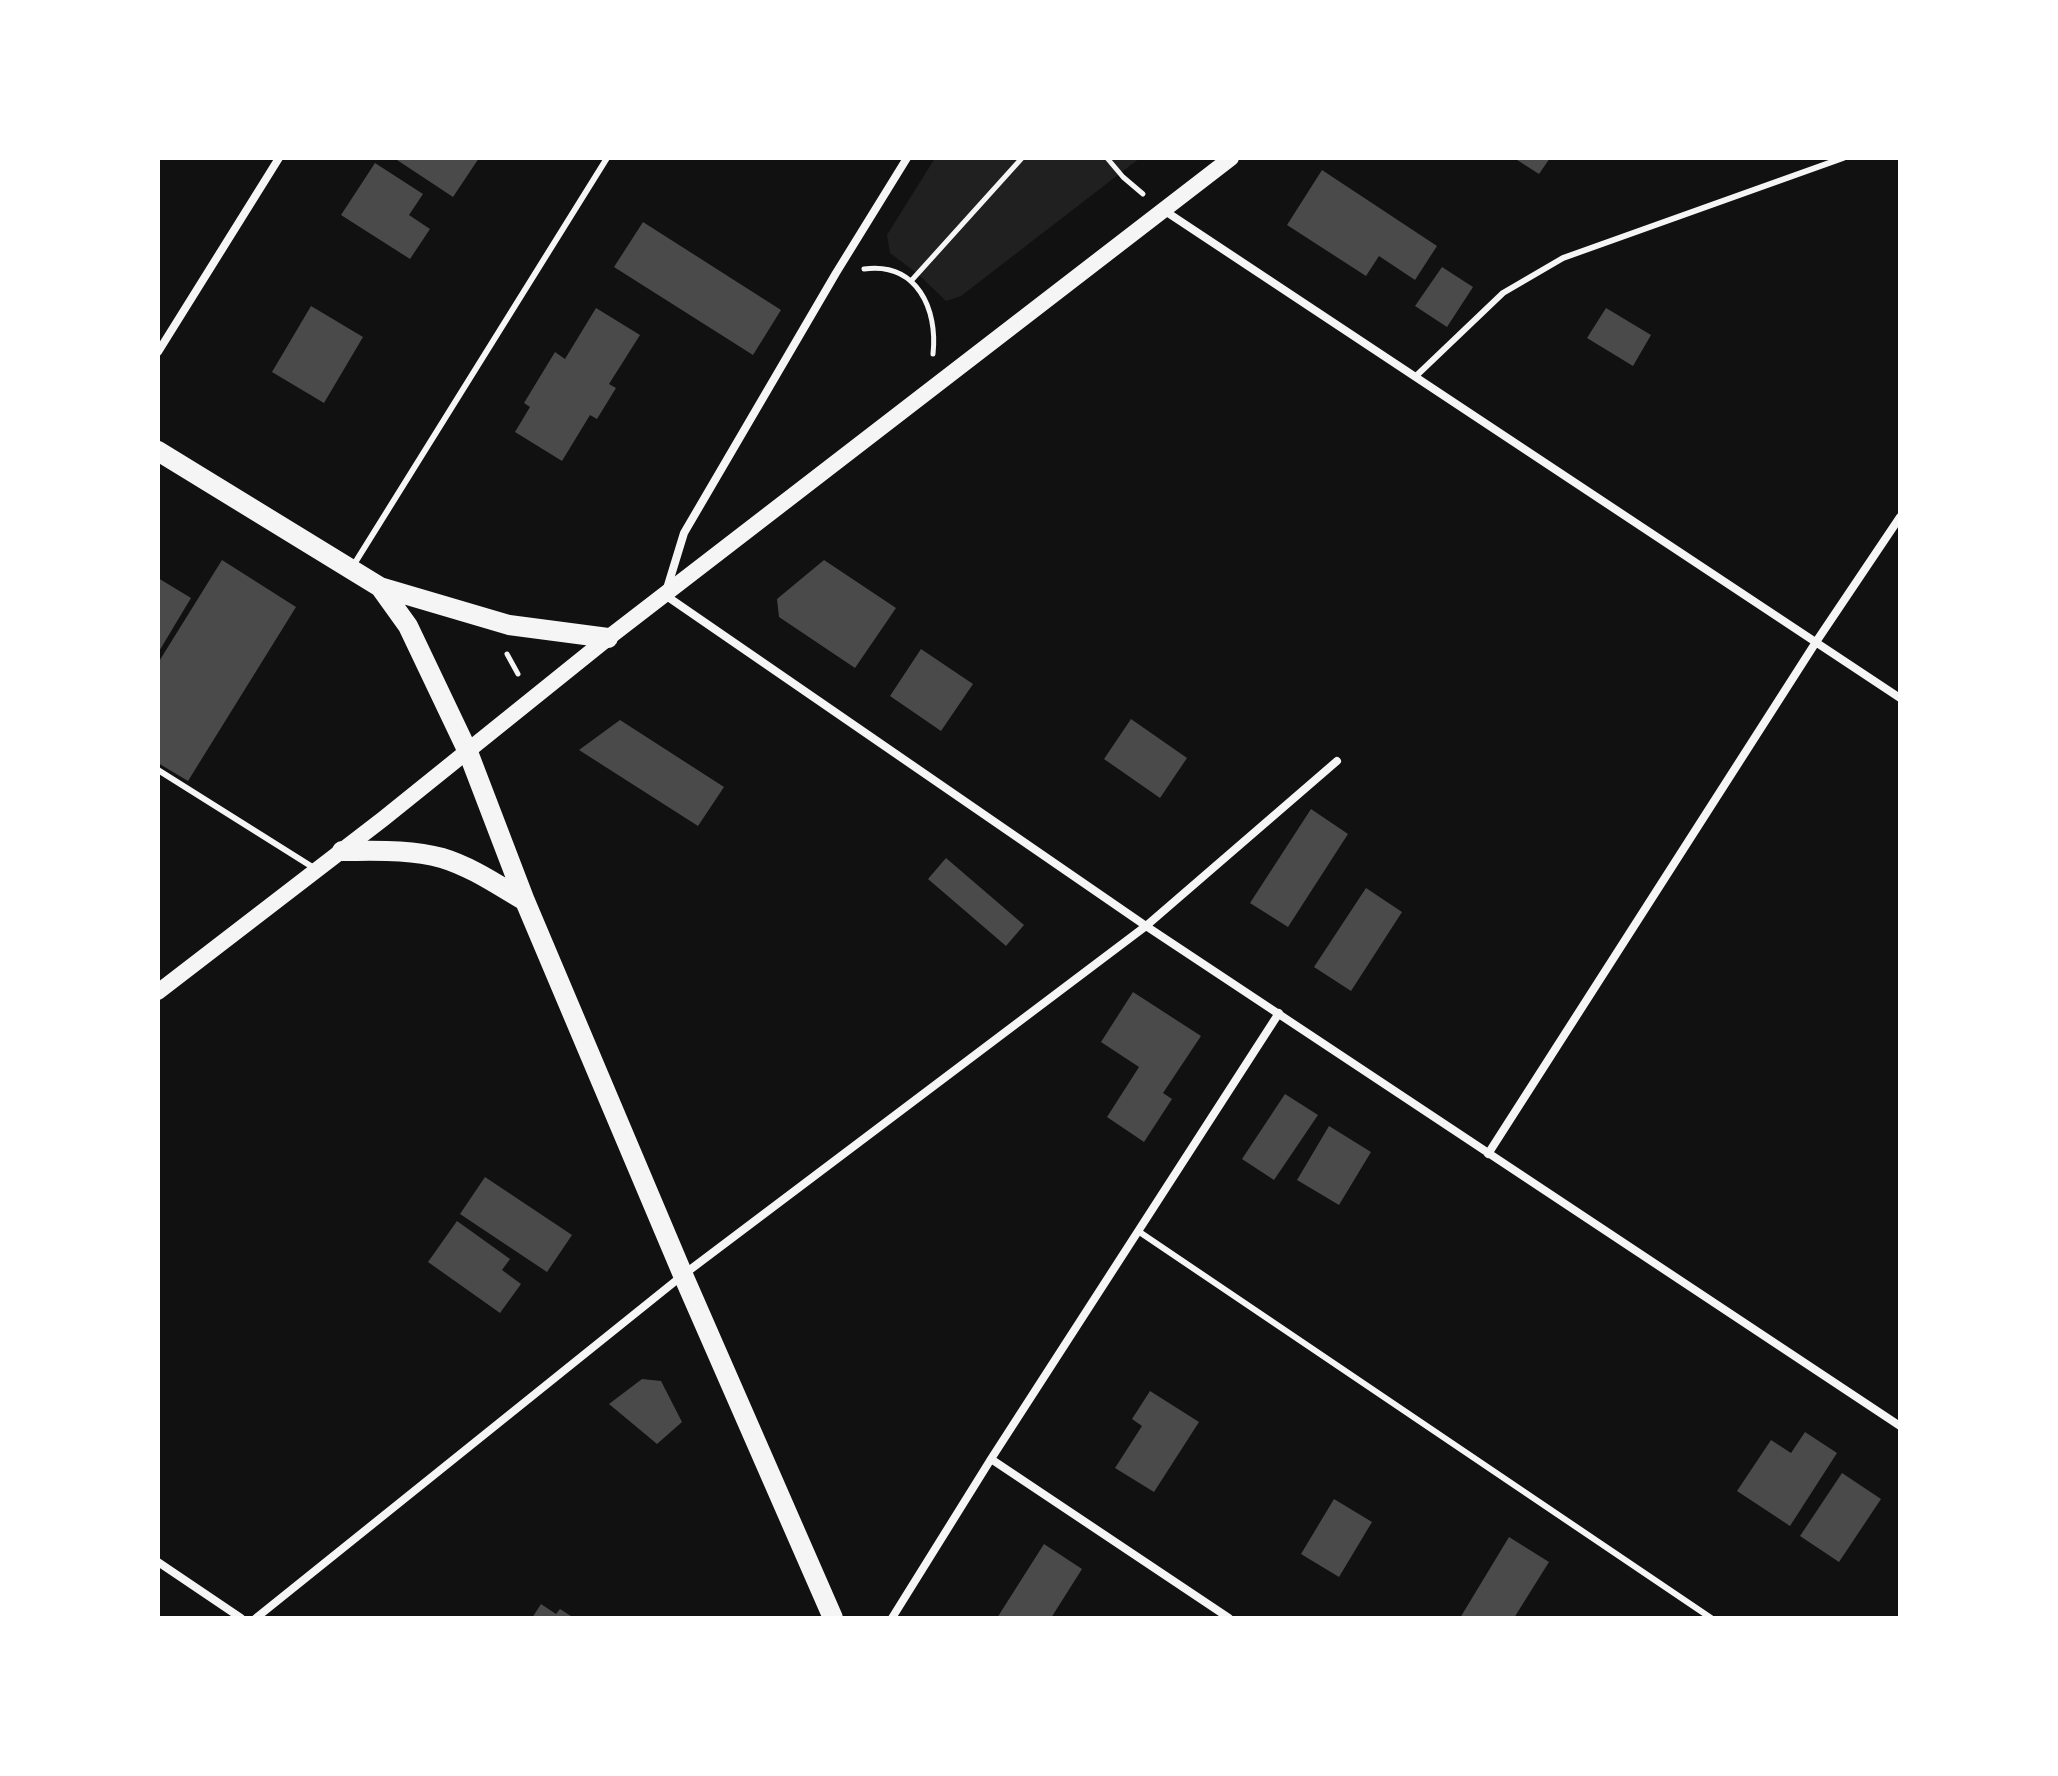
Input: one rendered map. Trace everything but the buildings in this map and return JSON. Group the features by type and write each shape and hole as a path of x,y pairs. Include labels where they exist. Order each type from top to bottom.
{"main road":[{"path":"158,992 468,752 608,638 1231,158"},
{"path":"158,451 380,587 509,625 608,638"},
{"path":"380,587 408,626 468,752 525,901 683,1275 833,1618"},
{"path":"342,851 382,851 439,858 486,878 525,901"}],"street":[{"path":"158,352 279,158"},
{"path":"907,158 684,533 665,595 1146,926 1900,1426"},
{"path":"1165,211 1900,698"},
{"path":"1488,1154 1816,642 1900,517"},
{"path":"256,1618 683,1275 1146,926 1337,761"},
{"path":"892,1618 1279,1013"},
{"path":"991,1459 1229,1618"},
{"path":"158,1562 241,1618"}],"lane":[{"path":"351,569 607,158"},
{"path":"1415,377 1503,293 1563,258 1843,158"},
{"path":"158,770 317,869"},
{"path":"1138,1231 1711,1618"}],"path":[{"path":"911,281 1022,158"},
{"path":"1107,158 1123,177 1165,211"},
{"path":"836,273 880,267 911,281 930,306 935,332 930,391"},
{"path":"503,647 518,674"}],"shaded area":[{"path":"935,158 1140,158 961,296 946,301 890,253 887,235"}]}
